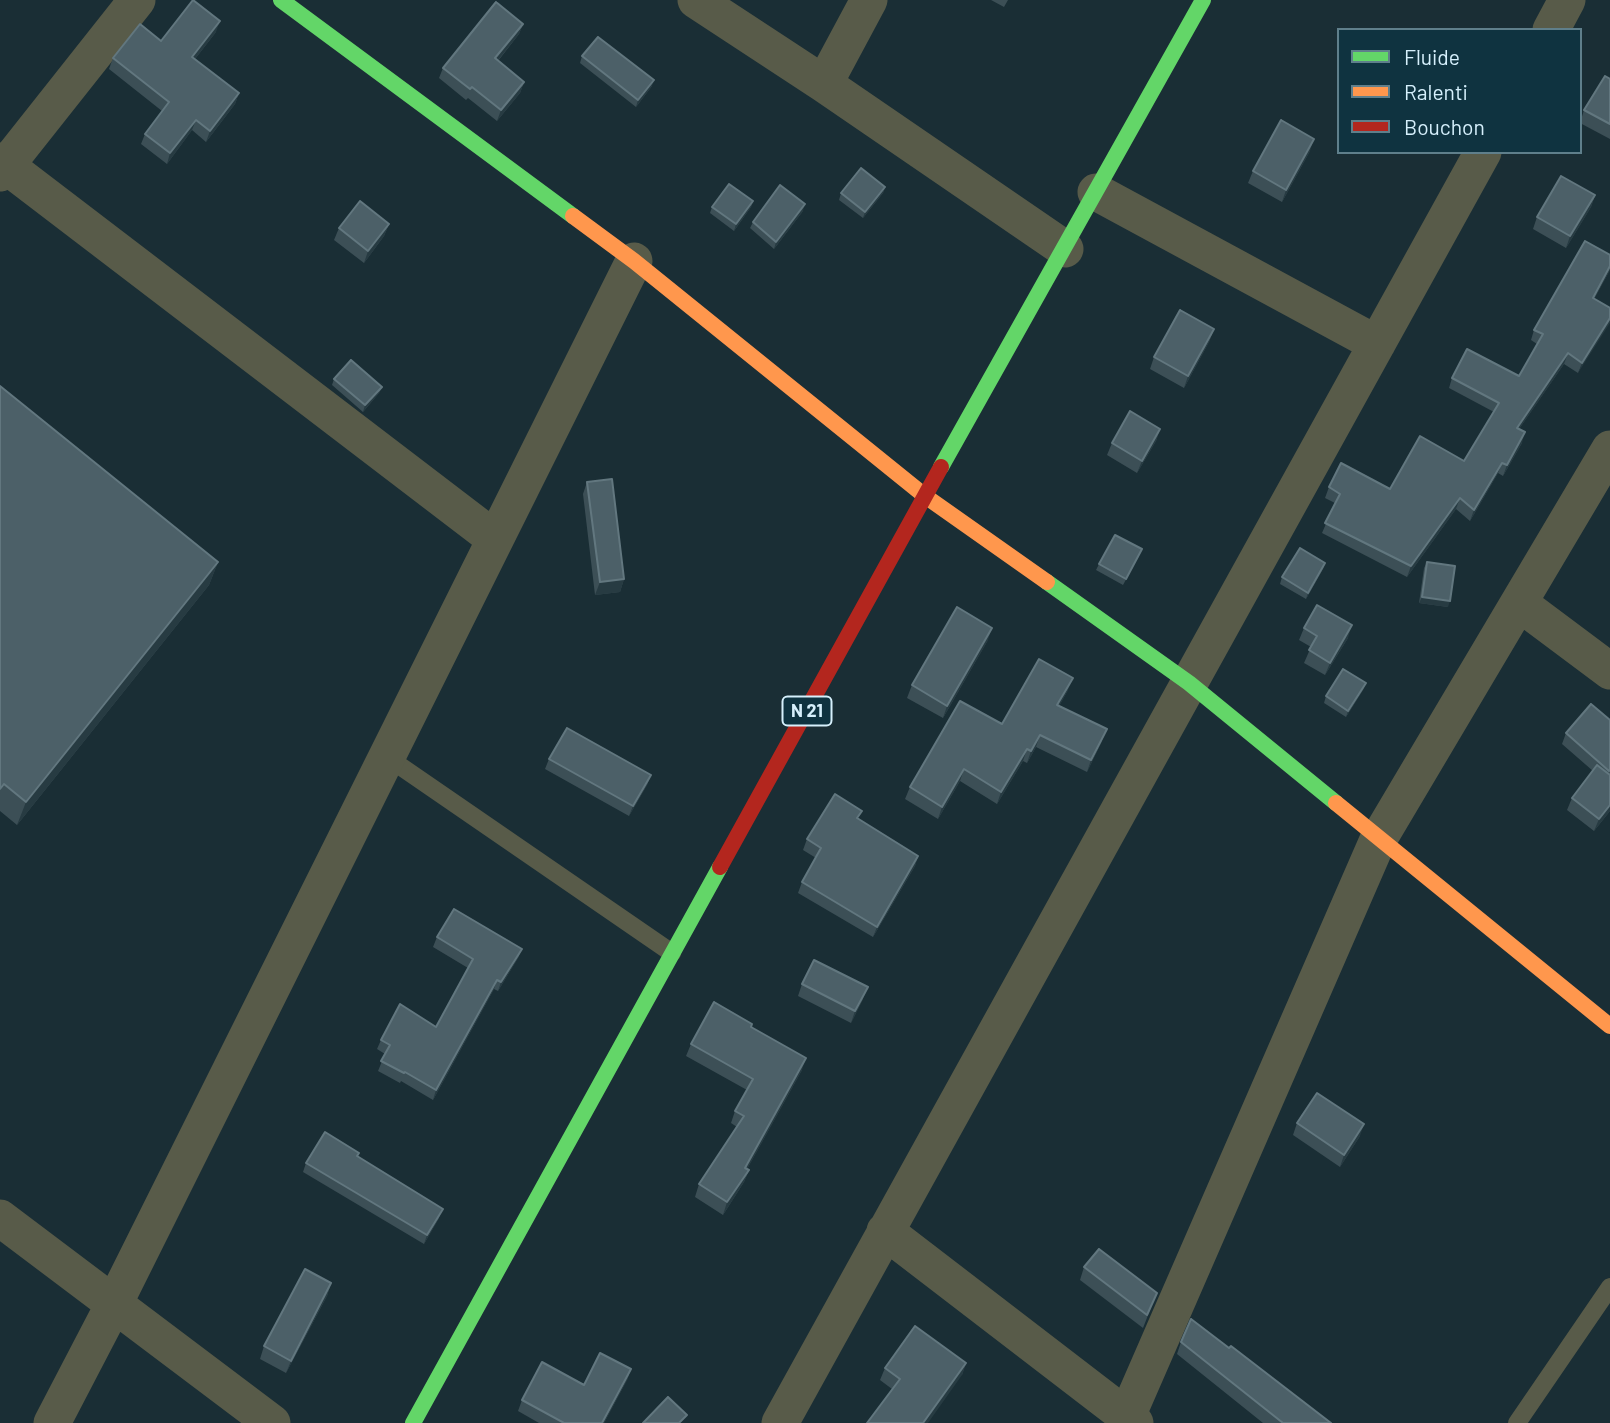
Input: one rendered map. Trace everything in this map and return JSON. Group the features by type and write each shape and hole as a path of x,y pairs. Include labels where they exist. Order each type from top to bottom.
{"street":[{"path":"138,0 2,167 495,539"},
{"path":"281,0 634,261 925,496 1189,684 1610,1026"},
{"path":"696,0 1065,249"},
{"path":"824,84 869,0"},
{"name":"N 21","path":"413,1423 925,496 1203,0"},
{"path":"1551,28 1567,0"},
{"path":"780,1423 1482,154"},
{"path":"1096,192 1377,344"},
{"path":"52,1423 114,1304 634,261"},
{"path":"885,1231 1129,1421 1378,840 1610,449"},
{"path":"1518,603 1610,671"},
{"path":"0,1218 272,1423"}],"lane":[{"path":"387,757 672,953"},
{"path":"1517,1423 1610,1287"}],"building":[{"path":"193,0 220,21 192,57 239,93 210,131 196,120 170,153 145,134 169,102 113,58 140,24 161,41"},
{"path":"496,2 523,24 495,58 524,82 501,110 443,68"},
{"path":"598,37 654,80 638,100 582,56"},
{"path":"1605,76 1610,79 1610,124 1584,110"},
{"path":"1281,120 1314,139 1286,190 1253,171"},
{"path":"861,168 885,187 865,212 841,193"},
{"path":"1561,176 1595,195 1570,236 1537,217"},
{"path":"729,184 753,201 736,224 712,207"},
{"path":"780,185 805,204 776,242 753,222"},
{"path":"360,201 389,224 368,251 339,228"},
{"path":"1585,241 1610,255 1610,266 1593,298 1610,308 1610,318 1582,363 1568,353 1517,428 1525,432 1507,465 1502,463 1474,510 1460,498 1411,566 1325,523 1340,494 1329,487 1341,463 1390,489 1420,436 1464,461 1499,403 1452,378 1467,349 1519,376 1543,334 1534,330"},
{"path":"1180,310 1214,329 1188,376 1154,357"},
{"path":"351,360 382,387 365,405 334,379"},
{"path":"0,386 218,562 26,802 4,784 0,789"},
{"path":"1130,411 1160,429 1142,461 1112,443"},
{"path":"612,479 624,579 600,582 587,482"},
{"path":"1115,535 1142,549 1126,579 1099,564"},
{"path":"1300,548 1325,563 1308,593 1282,577"},
{"path":"1427,562 1455,566 1450,601 1422,597"},
{"path":"1317,605 1352,625 1330,663 1309,650 1317,636 1304,628"},
{"path":"957,607 992,628 947,706 912,685"},
{"path":"1039,659 1073,678 1057,705 1107,729 1091,760 1040,735 1031,751 1027,749 1001,792 964,769 942,807 910,787 960,701 1002,724"},
{"path":"1343,669 1366,683 1348,711 1326,696"},
{"path":"1591,704 1610,720 1609,771 1566,733"},
{"path":"567,728 651,775 633,806 549,759"},
{"path":"1597,765 1610,775 1610,805 1599,819 1572,798"},
{"path":"835,794 862,811 857,818 918,856 877,927 802,882 821,848 807,839"},
{"path":"454,909 522,949 501,982 497,980 436,1090 381,1061 390,1045 381,1040 400,1004 436,1027 473,959 437,937"},
{"path":"814,960 868,987 855,1011 802,984"},
{"path":"714,1002 752,1024 751,1027 806,1058 745,1168 749,1170 727,1202 699,1184 744,1116 735,1111 753,1079 691,1044"},
{"path":"1317,1093 1364,1124 1344,1155 1297,1123"},
{"path":"325,1132 359,1153 357,1156 443,1209 427,1235 306,1163"},
{"path":"1099,1249 1157,1293 1147,1315 1084,1267"},
{"path":"305,1269 331,1283 291,1361 264,1346"},
{"path":"1191,1319 1229,1348 1231,1346 1331,1423 1283,1423 1181,1342"},
{"path":"915,1326 966,1363 923,1423 867,1423 900,1379 885,1368"},
{"path":"600,1353 631,1369 602,1423 564,1423 522,1400 542,1362 584,1385"},
{"path":"668,1397 687,1415 679,1423 643,1423"}],"traffic: fast":[{"path":"281,0 573,216"},
{"path":"941,467 1203,0"},
{"path":"1047,582 1189,683 1336,803"},
{"path":"413,1423 720,867"}],"traffic: slow":[{"path":"573,216 634,261 925,496 1047,582"},
{"path":"1336,803 1610,1026"}],"traffic: jam":[{"path":"720,867 941,467"}]}
